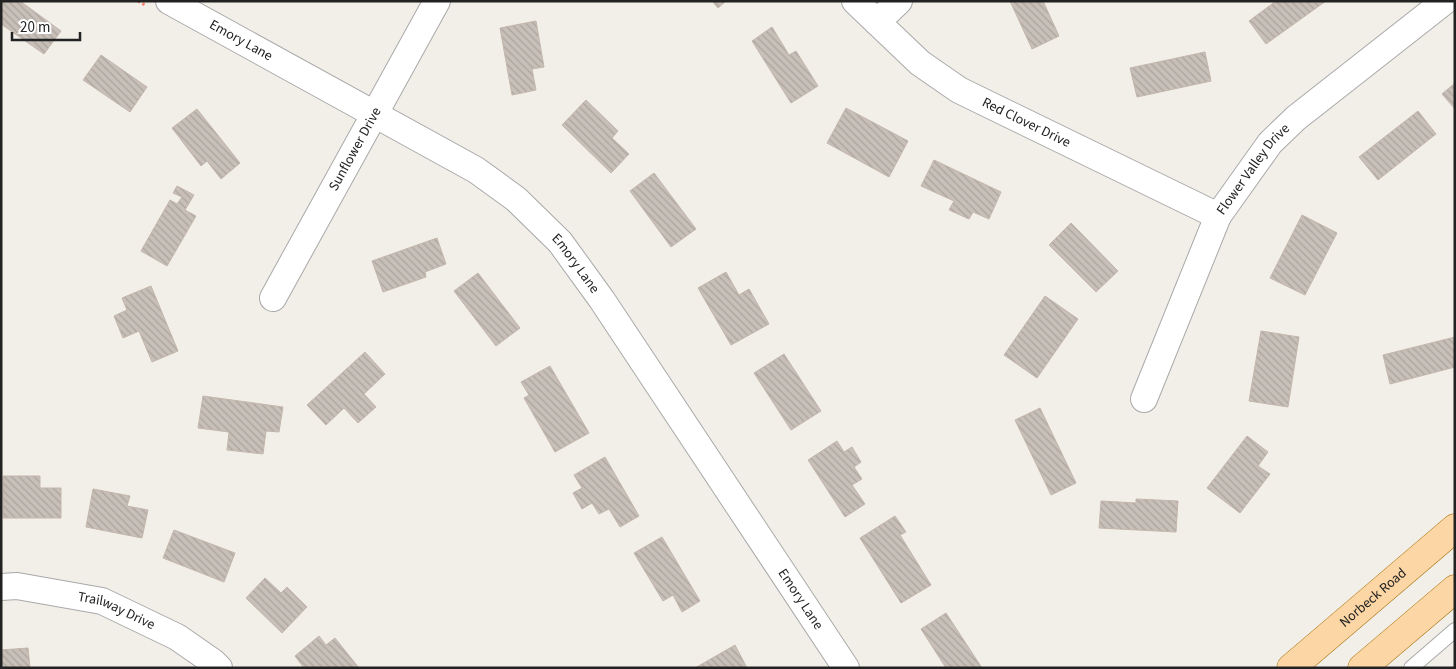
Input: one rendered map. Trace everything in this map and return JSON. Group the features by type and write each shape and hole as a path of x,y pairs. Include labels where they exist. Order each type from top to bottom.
{"main road":[{"name":"Norbeck Road","path":"1291,668 1455,528"},
{"path":"1362,668 1455,589"}],"street":[{"name":"Emory Lane","path":"169,1 476,170 516,199 560,242 608,308 846,668"},
{"name":"Sunflower Drive","path":"273,298 437,1"},
{"name":"Red Clover Drive","path":"855,1 920,63 960,90 1218,216"},
{"path":"877,22 899,1"},
{"name":"Flower Valley Drive","path":"1144,399 1218,216 1270,143 1296,118 1445,1"},
{"name":"Trailway Drive","path":"1,587 17,586 102,601 177,637 219,668"}],"lane":[{"path":"1411,668 1455,630"}],"building":[{"path":"1,1 20,1 61,31 44,54 1,24"},
{"path":"712,1 726,1 718,8"},
{"path":"1010,1 1043,1 1059,36 1032,49"},
{"path":"1276,1 1326,1 1266,44 1249,21"},
{"path":"536,21 544,67 532,69 536,90 512,95 500,28"},
{"path":"772,27 789,55 796,51 818,86 791,103 752,41"},
{"path":"1205,52 1211,81 1137,97 1130,68"},
{"path":"101,55 147,87 130,112 83,80"},
{"path":"1455,83 1455,109 1442,94"},
{"path":"586,100 618,131 612,138 629,154 611,173 562,125"},
{"path":"846,108 908,141 889,177 827,143"},
{"path":"197,109 240,163 221,179 207,161 201,166 172,128"},
{"path":"1418,111 1436,134 1378,180 1359,157"},
{"path":"934,160 1001,192 989,219 973,212 969,219 949,210 954,201 921,186"},
{"path":"654,173 696,229 671,247 630,191"},
{"path":"177,186 194,195 185,210 196,216 167,266 141,251 170,200 177,204 182,197 173,193"},
{"path":"1302,215 1337,233 1305,295 1270,278"},
{"path":"1071,223 1118,271 1096,292 1049,245"},
{"path":"437,238 446,264 425,272 426,277 383,292 372,261"},
{"path":"726,272 739,295 749,289 769,324 731,345 698,288"},
{"path":"478,273 520,328 496,346 454,291"},
{"path":"151,286 178,351 152,362 139,331 123,338 114,316 127,310 122,298"},
{"path":"1045,296 1078,319 1037,378 1004,355"},
{"path":"1261,331 1299,337 1288,407 1249,401"},
{"path":"1455,337 1455,367 1390,384 1383,355"},
{"path":"365,352 385,374 364,394 376,407 358,423 344,408 326,425 307,405"},
{"path":"784,354 821,411 791,430 754,373"},
{"path":"550,366 589,433 555,452 524,398 529,395 521,382"},
{"path":"203,396 283,407 279,432 266,431 263,454 227,450 229,432 198,428"},
{"path":"1040,408 1076,483 1051,495 1015,420"},
{"path":"1247,436 1268,452 1258,466 1270,474 1240,513 1207,488"},
{"path":"837,441 844,452 852,447 861,462 854,467 862,479 852,485 865,504 845,517 808,460"},
{"path":"605,457 639,516 620,527 609,509 599,514 592,503 582,509 573,493 582,488 574,475"},
{"path":"3,476 40,476 40,488 61,488 61,518 3,518"},
{"path":"93,489 130,496 127,506 148,510 142,538 86,527"},
{"path":"1136,499 1178,501 1176,532 1099,528 1101,501 1136,503"},
{"path":"895,516 906,532 900,535 931,585 901,603 860,538"},
{"path":"174,530 235,553 224,582 163,558"},
{"path":"662,537 700,601 682,612 673,595 663,601 634,553"},
{"path":"265,578 281,593 287,587 307,607 282,633 246,598"},
{"path":"946,613 982,668 946,668 921,629"},
{"path":"319,636 326,645 335,638 359,668 304,668 295,656"},
{"path":"735,645 747,668 695,668"},
{"path":"28,648 30,668 1,668 1,650"}]}
